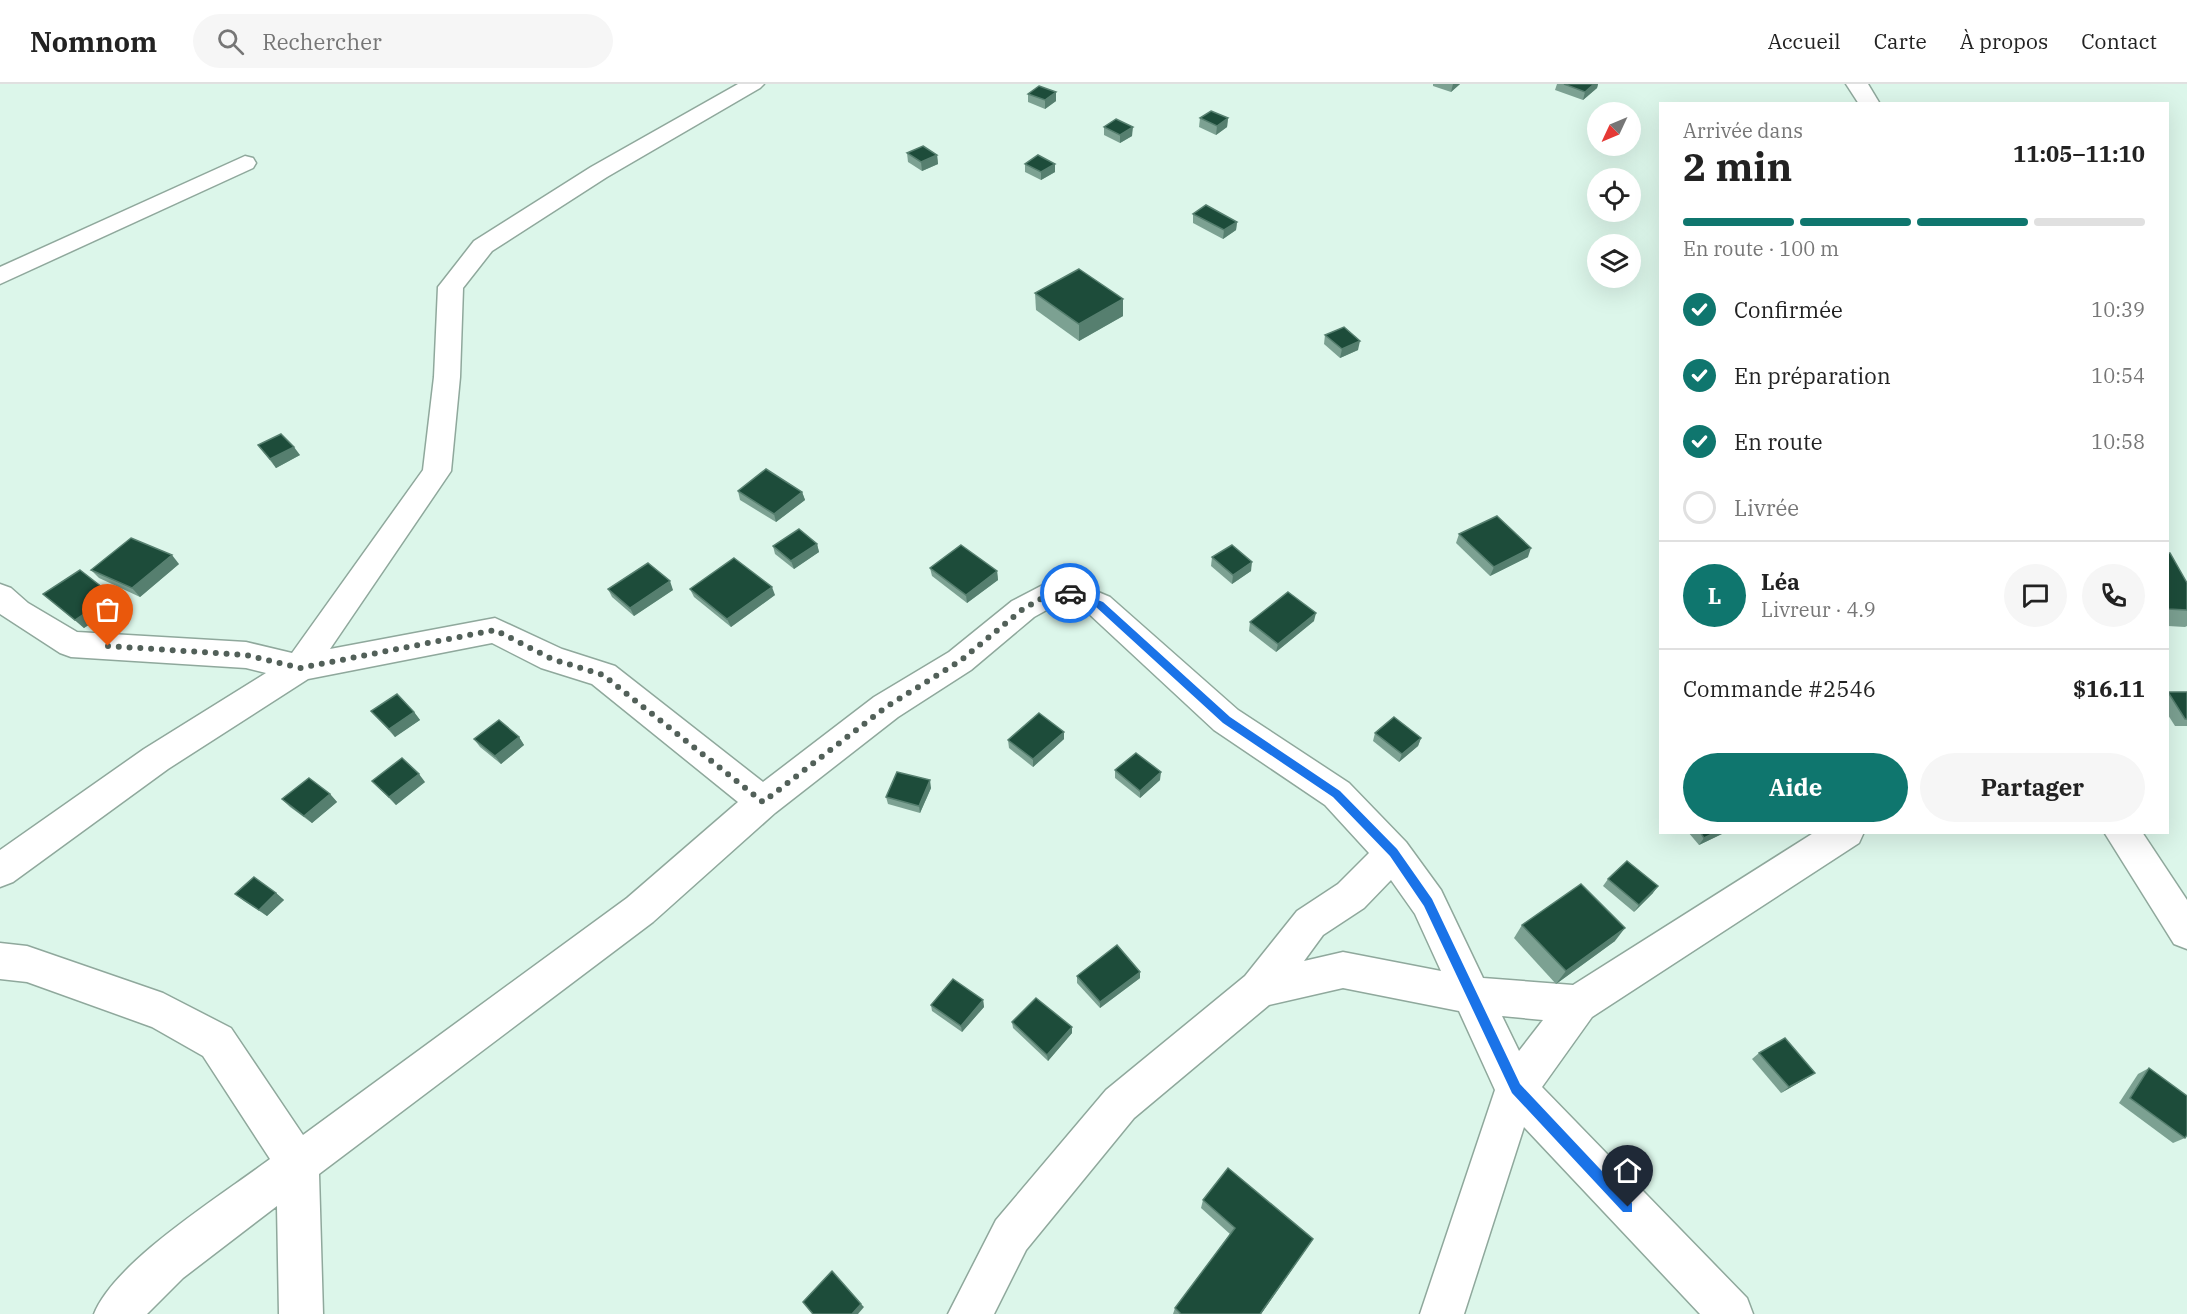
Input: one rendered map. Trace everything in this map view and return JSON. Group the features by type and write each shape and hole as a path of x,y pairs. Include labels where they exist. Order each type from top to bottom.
{"street":[{"path":"300,668 437,471 447,377 451,287 465,266 483,246 599,172 753,84"},
{"path":"1857,84 1869,102"},
{"path":"0,276 127,220 245,163"},
{"path":"116,1314 167,1262 640,910 763,802 886,707 960,661 1023,609 1060,588 1099,605 1226,720 1336,794 1393,853 1428,902 1516,1089 1731,1314"},
{"path":"0,596 17,611 71,644 246,655 300,668"},
{"path":"0,871 156,759 300,668 495,630 552,659 603,675 763,802"},
{"path":"1442,1314 1516,1089 1578,1004 1842,834"},
{"path":"2123,834 2187,932"},
{"path":"970,1314 1011,1235 1120,1104 1259,989 1310,923 1351,896 1393,853"},
{"path":"0,961 27,964 163,1012 218,1042 298,1164 301,1314"},
{"path":"1259,989 1342,970 1471,995 1578,1004"}],"building":[{"path":"1564,84 1594,84 1585,92"},
{"path":"1039,86 1056,92 1045,100 1028,94"},
{"path":"1211,111 1228,118 1217,126 1200,118"},
{"path":"1116,119 1133,127 1120,135 1104,127"},
{"path":"923,146 937,155 921,162 907,153"},
{"path":"1038,155 1055,164 1041,172 1025,164"},
{"path":"1206,205 1237,222 1224,230 1193,214"},
{"path":"1079,269 1123,299 1079,324 1035,293"},
{"path":"1344,327 1360,341 1342,349 1325,335"},
{"path":"281,434 294,447 270,459 258,445"},
{"path":"766,469 802,492 774,514 738,491"},
{"path":"1497,516 1531,548 1494,567 1459,534"},
{"path":"799,529 817,544 791,561 773,546"},
{"path":"131,538 172,555 132,588 91,570"},
{"path":"961,545 997,571 966,595 930,568"},
{"path":"1232,545 1252,562 1233,575 1212,557"},
{"path":"2169,553 2187,583 2187,610 2169,609"},
{"path":"734,558 772,587 727,619 690,589"},
{"path":"648,563 670,581 630,608 608,589"},
{"path":"80,570 112,595 75,620 43,594"},
{"path":"1288,592 1316,613 1278,644 1250,622"},
{"path":"2169,692 2187,692 2187,719"},
{"path":"397,694 414,712 389,729 371,711"},
{"path":"1039,713 1064,732 1033,759 1008,740"},
{"path":"1394,717 1421,738 1402,754 1375,733"},
{"path":"499,720 519,737 495,756 474,739"},
{"path":"1136,753 1161,772 1140,791 1115,770"},
{"path":"402,758 419,774 389,797 372,781"},
{"path":"897,772 930,780 919,806 886,797"},
{"path":"309,778 330,794 304,816 282,799"},
{"path":"1627,861 1658,886 1639,905 1608,879"},
{"path":"254,877 276,893 259,910 235,894"},
{"path":"1581,884 1625,928 1566,971 1522,925"},
{"path":"1117,945 1140,972 1100,1002 1077,976"},
{"path":"953,979 983,1000 961,1026 931,1005"},
{"path":"1036,998 1072,1027 1047,1055 1012,1022"},
{"path":"1785,1038 1815,1073 1789,1087 1759,1053"},
{"path":"2149,1068 2187,1096 2187,1135 2185,1138 2130,1098"},
{"path":"1228,1168 1313,1239 1260,1314 1181,1314 1175,1308 1235,1228 1203,1200"},
{"path":"832,1271 861,1304 852,1314 813,1314 803,1302"}],"way so far":[{"path":"108,646 246,655 300,668 495,630 552,659 603,675 763,802 886,707 960,661 1023,609 1060,588 1070,593"}],"route":[{"path":"1070,593 1099,605 1226,720 1336,794 1393,853 1428,902 1516,1089 1628,1207"}]}
